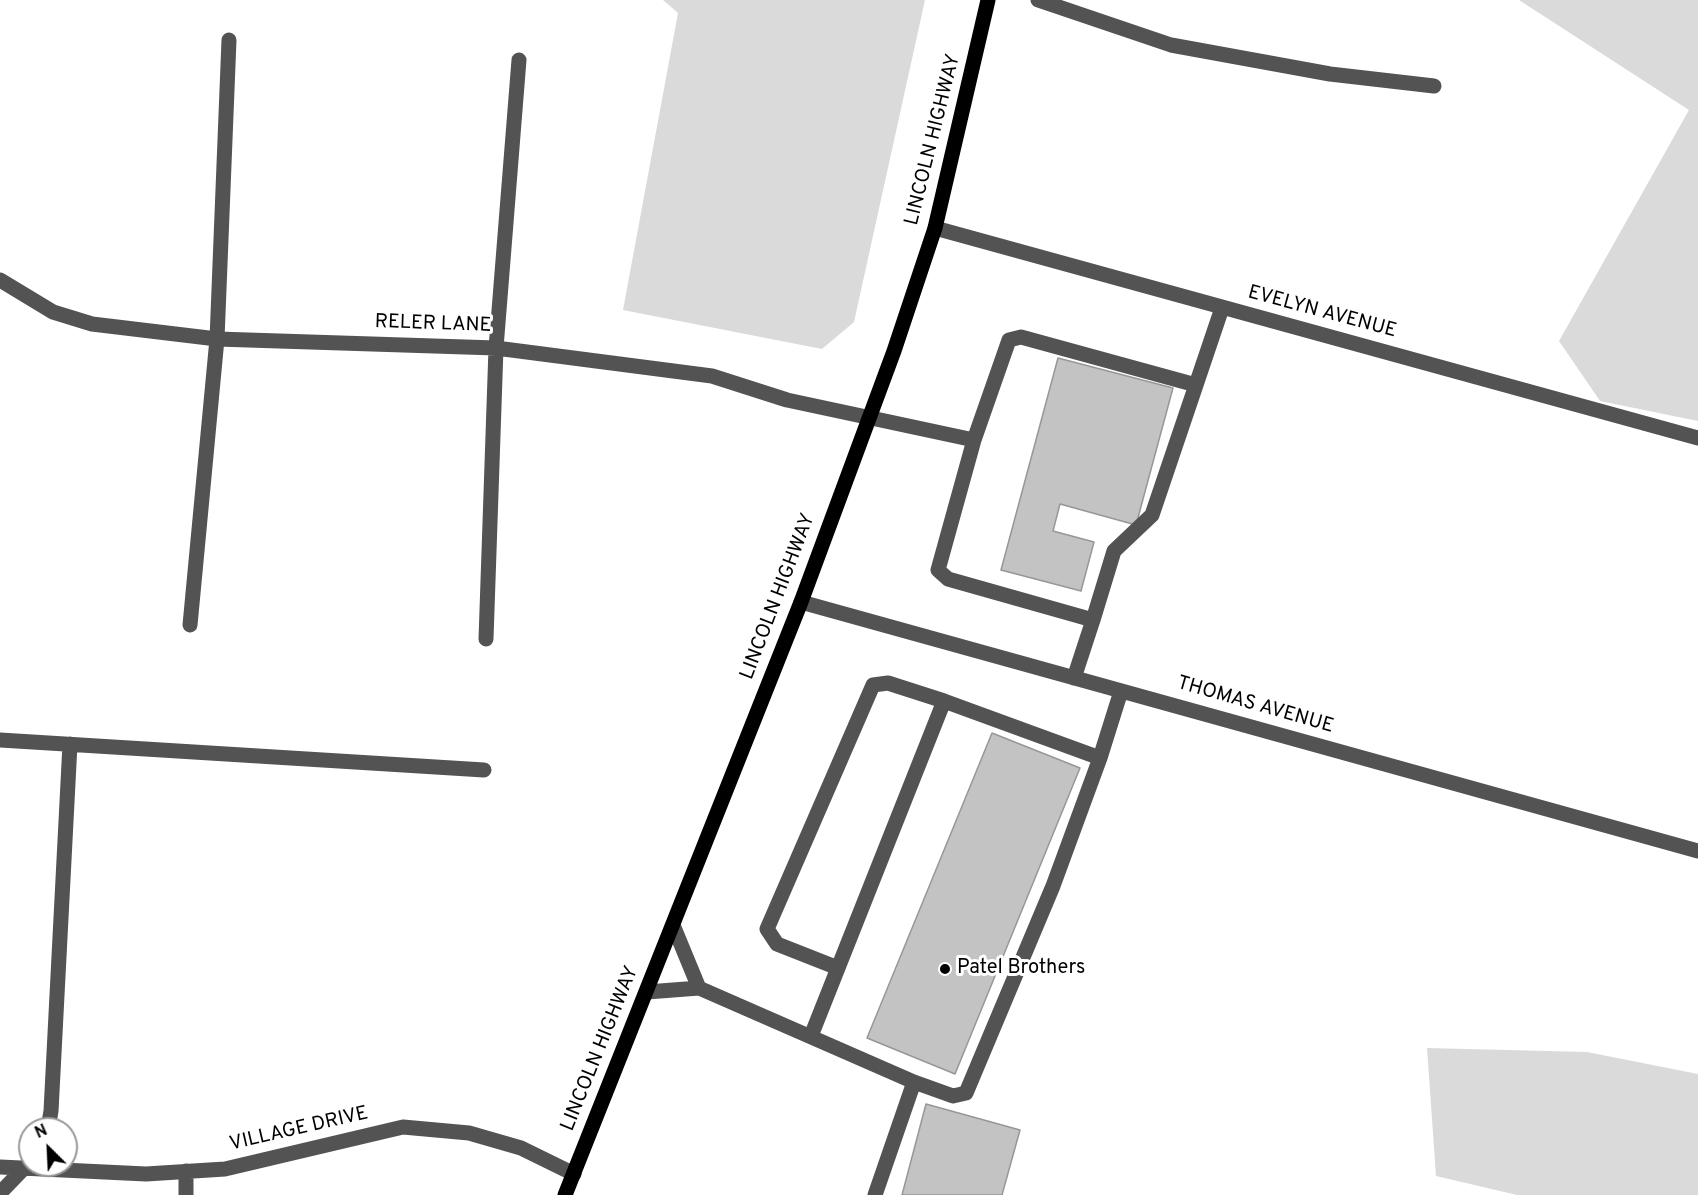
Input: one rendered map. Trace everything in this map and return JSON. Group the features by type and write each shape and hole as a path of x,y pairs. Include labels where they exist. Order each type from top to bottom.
{"main road":[{"name":"LINCOLN HIGHWAY","path":"565,1195 801,602 869,416 935,228 988,0"}],"street":[{"path":"1038,0 1171,45 1330,74 1434,86"},
{"path":"190,625 217,339 229,40"},
{"path":"486,639 496,348 519,60"},
{"name":"EVELYN AVENUE","path":"935,228 1698,438"},
{"name":"RELER LANE","path":"0,280 53,312 92,324 217,339 496,348 712,376 787,400 975,440"},
{"path":"1074,678 1114,552 1152,515 1222,308"},
{"path":"1093,620 948,579 938,570 975,440 1009,340 1021,337 1196,385"},
{"name":"THOMAS AVENUE","path":"801,602 1698,851"},
{"path":"838,968 777,944 767,929 873,685 888,682 1100,758"},
{"path":"647,992 699,988 914,1082 953,1096 966,1093 1053,886 1100,758 1121,691"},
{"path":"811,1036 944,701"},
{"path":"0,740 484,770"},
{"path":"50,1117 70,744"},
{"path":"673,925 699,988"},
{"path":"875,1195 914,1082"},
{"name":"VILLAGE DRIVE","path":"78,1169 146,1174 225,1169 403,1127 469,1133 520,1148 574,1174"},
{"name":"VILLAGE DRIVE","path":"0,1167 18,1166"},
{"path":"186,1171 186,1195"},
{"path":"0,1193 18,1174"}],"shaded area":[{"path":"663,0 925,0 854,322 822,349 623,310 678,13"},
{"path":"1519,0 1698,0 1698,421 1600,401 1559,341 1689,110"},
{"path":"1427,1048 1587,1052 1698,1074 1698,1195 1517,1195 1436,1176"}],"building":[{"path":"1058,358 1173,388 1136,525 1060,504 1053,531 1094,542 1081,591 1001,570"},
{"path":"992,733 1080,768 955,1074 867,1038"},
{"path":"926,1104 1020,1130 1002,1195 902,1195"}],"place":[{"name":"Patel Brothers","path":"945,969"}]}
